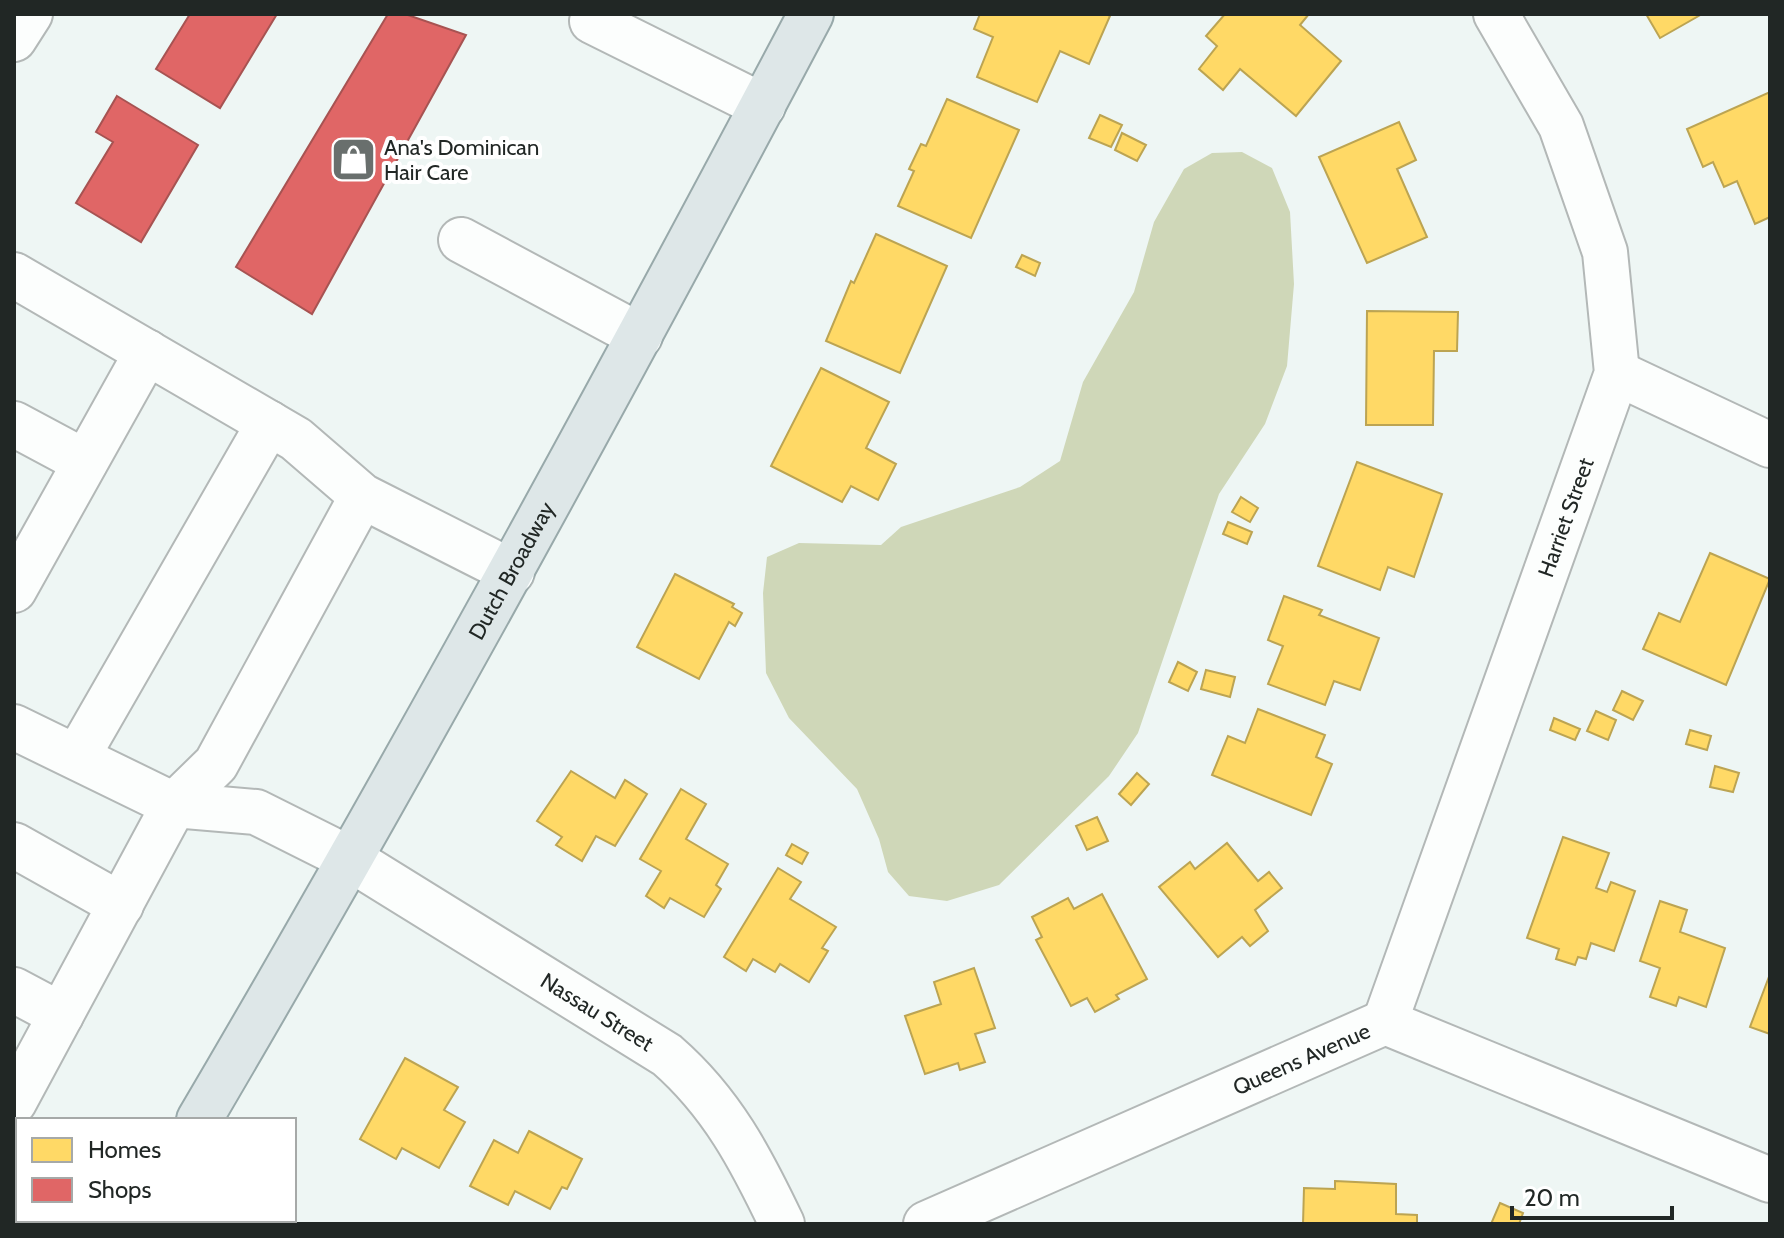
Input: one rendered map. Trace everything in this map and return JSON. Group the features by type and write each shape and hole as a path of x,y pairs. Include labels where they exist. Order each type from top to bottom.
{"main road":[{"name":"Dutch Broadway","path":"200,1118 352,860 512,572 811,14"}],"street":[{"path":"14,39 30,14"},
{"path":"596,14 592,21 763,106"},
{"name":"Harriet Street","path":"1385,1022 1617,373 1605,252 1561,126 1496,14"},
{"path":"461,240 640,336"},
{"path":"14,275 296,439 362,496 512,572"},
{"path":"14,590 147,352"},
{"path":"1617,373 1770,445"},
{"path":"77,757 269,423"},
{"path":"14,424 85,462"},
{"path":"14,1102 174,805 216,764 362,496"},
{"path":"14,727 174,805"},
{"name":"Nassau Street","path":"174,805 256,812 352,860 667,1055 702,1086 751,1158 782,1224"},
{"path":"14,845 121,905"},
{"path":"14,990 61,1015"},
{"name":"Queens Avenue","path":"926,1224 1385,1022 1770,1180"}],"green space":[{"path":"1242,152 1272,168 1290,212 1294,284 1287,366 1265,424 1219,494 1138,733 1109,776 999,885 947,901 909,896 888,872 879,839 857,789 789,718 766,673 763,593 767,557 799,543 881,545 901,527 1020,487 1060,461 1083,382 1134,292 1154,222 1184,169 1212,153"}],"building: Homes":[{"path":"980,14 1110,16 1089,64 1060,51 1037,102 977,77 993,37 974,29"},
{"path":"1225,14 1309,14 1300,25 1341,61 1296,116 1240,69 1223,90 1199,69 1217,46 1206,36"},
{"path":"1646,14 1702,14 1660,38"},
{"path":"1770,92 1770,217 1755,224 1737,181 1724,187 1713,162 1703,167 1687,129"},
{"path":"947,99 1019,130 971,238 898,206 914,171 909,169 921,144 926,146"},
{"path":"1100,115 1122,125 1111,147 1089,138"},
{"path":"1399,122 1416,160 1397,169 1427,237 1367,263 1319,157"},
{"path":"1122,133 1146,145 1137,161 1115,150"},
{"path":"876,234 947,266 900,373 826,341 851,281 854,283"},
{"path":"1022,255 1040,263 1035,276 1016,267"},
{"path":"1367,311 1458,312 1457,351 1434,351 1433,425 1366,425"},
{"path":"821,368 889,402 866,448 896,464 878,500 851,486 842,502 771,466"},
{"path":"1357,462 1442,494 1414,577 1388,567 1380,590 1318,566"},
{"path":"1241,497 1258,508 1250,522 1232,512"},
{"path":"1228,522 1252,532 1247,544 1223,534"},
{"path":"1710,553 1770,579 1726,685 1643,649 1659,613 1680,622"},
{"path":"675,574 734,604 732,607 742,613 735,626 729,622 699,679 637,647"},
{"path":"1284,596 1322,610 1319,615 1379,638 1360,690 1334,681 1325,705 1268,684 1283,646 1268,640"},
{"path":"1178,662 1197,672 1188,691 1169,682"},
{"path":"1206,670 1235,677 1230,697 1201,689"},
{"path":"1622,691 1643,701 1633,720 1613,710"},
{"path":"1258,709 1325,735 1316,757 1332,764 1311,815 1212,775 1228,736 1245,743"},
{"path":"1596,711 1616,720 1608,740 1587,731"},
{"path":"1554,718 1580,729 1575,740 1550,730"},
{"path":"1690,730 1711,736 1707,750 1686,744"},
{"path":"1715,766 1739,773 1733,792 1710,787"},
{"path":"571,771 615,798 625,780 647,794 615,846 596,836 582,861 556,845 562,837 537,821"},
{"path":"1137,773 1149,784 1131,805 1119,794"},
{"path":"681,789 706,804 686,839 728,864 716,885 721,889 704,917 670,898 664,908 646,896 661,871 640,859"},
{"path":"1097,817 1108,841 1087,850 1076,826"},
{"path":"1563,837 1609,853 1596,888 1607,892 1611,882 1635,891 1614,951 1591,943 1586,959 1578,957 1575,965 1556,959 1559,949 1527,938"},
{"path":"1227,843 1258,881 1269,872 1282,888 1255,910 1268,931 1250,946 1242,937 1218,957 1159,887 1190,862 1195,869"},
{"path":"792,844 808,853 802,864 786,855"},
{"path":"778,868 801,882 790,899 836,927 822,948 828,951 809,982 780,964 775,972 753,959 746,971 724,957"},
{"path":"1102,894 1147,979 1116,995 1119,999 1095,1012 1087,998 1071,1006 1036,940 1042,937 1032,917 1068,898 1074,909"},
{"path":"1660,901 1687,910 1680,932 1725,948 1706,1007 1679,997 1676,1006 1650,997 1660,968 1640,961"},
{"path":"974,968 995,1028 975,1034 985,1062 960,1070 958,1063 925,1074 905,1016 941,1004 934,982"},
{"path":"1770,974 1770,1034 1750,1027"},
{"path":"405,1058 458,1087 444,1110 465,1122 439,1168 402,1148 396,1159 360,1139"},
{"path":"529,1131 582,1159 567,1189 562,1187 550,1209 515,1191 508,1205 470,1186 494,1140 518,1153"},
{"path":"1335,1181 1396,1184 1396,1214 1417,1215 1417,1224 1303,1224 1304,1188 1335,1189"},
{"path":"1500,1203 1523,1213 1519,1224 1491,1224"}],"building: Shops":[{"path":"190,14 277,14 220,108 156,69"},
{"path":"388,14 405,14 466,35 312,314 236,267"},
{"path":"117,96 198,145 141,242 76,203 113,142 96,132"}],"place":[{"name":"Ana's Dominican Hair Care","path":"353,160"}]}
